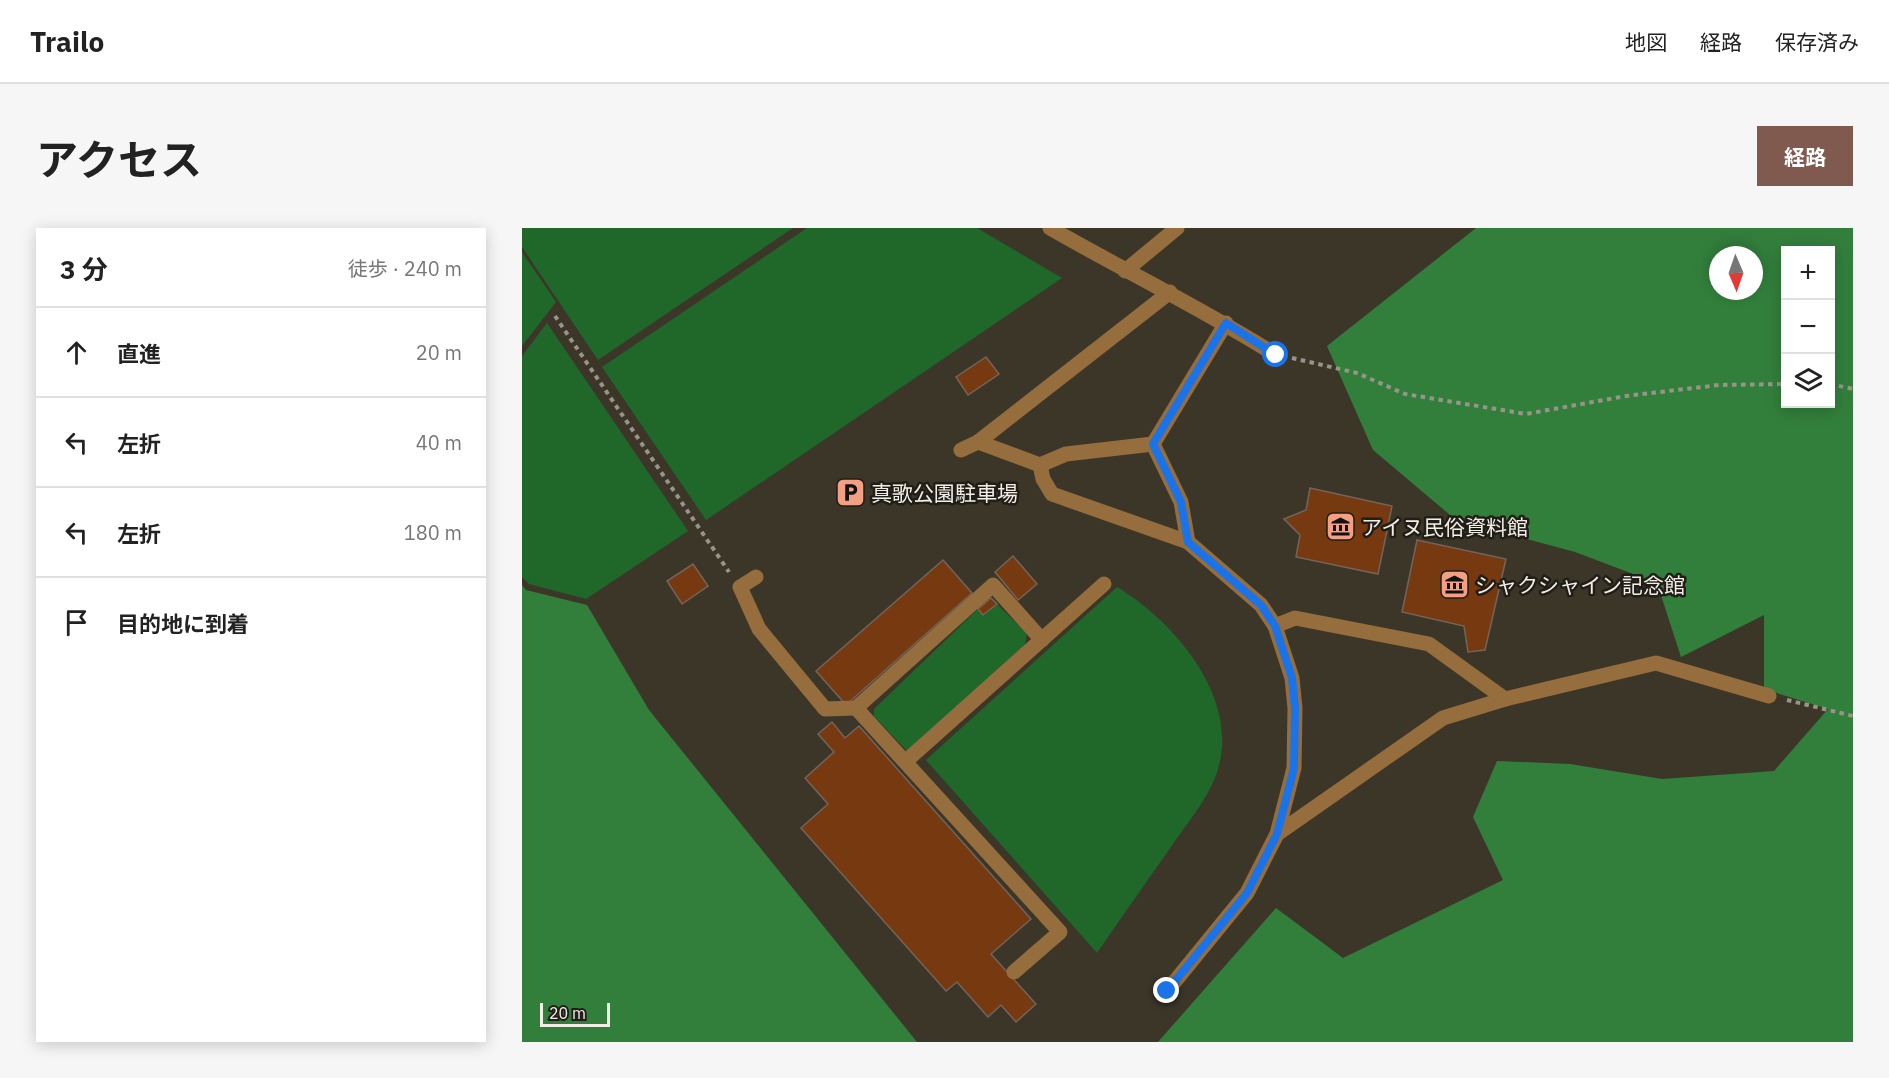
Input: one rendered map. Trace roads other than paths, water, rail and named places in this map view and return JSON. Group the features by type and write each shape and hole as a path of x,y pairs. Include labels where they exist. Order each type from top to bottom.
{"street":[{"path":"1050,228 1125,271 1170,292 1226,323 1276,355"},
{"path":"1125,271 1177,228"},
{"path":"961,450 978,442 1170,292"},
{"path":"1153,444 1226,323"},
{"path":"978,442 1040,465 1066,454 1153,444"},
{"path":"1153,444 1181,502 1188,542"},
{"path":"1040,465 1043,479 1052,494 1188,542 1261,605 1275,626 1292,678 1295,728 1294,768 1277,834 1247,893 1167,991"},
{"path":"756,576 740,587 759,629 825,709 856,708 993,585 1042,640"},
{"path":"906,762 1104,584"},
{"path":"1275,626 1295,618 1429,644 1505,699"},
{"path":"1277,834 1443,718 1505,699 1656,663 1769,696"},
{"path":"856,708 1059,932 1014,972"}],"place":[{"name":"真歌公園駐車場","path":"850,493"},
{"name":"アイヌ民俗資料館","path":"1340,527"},
{"name":"シャクシャイン記念館","path":"1454,585"}]}
